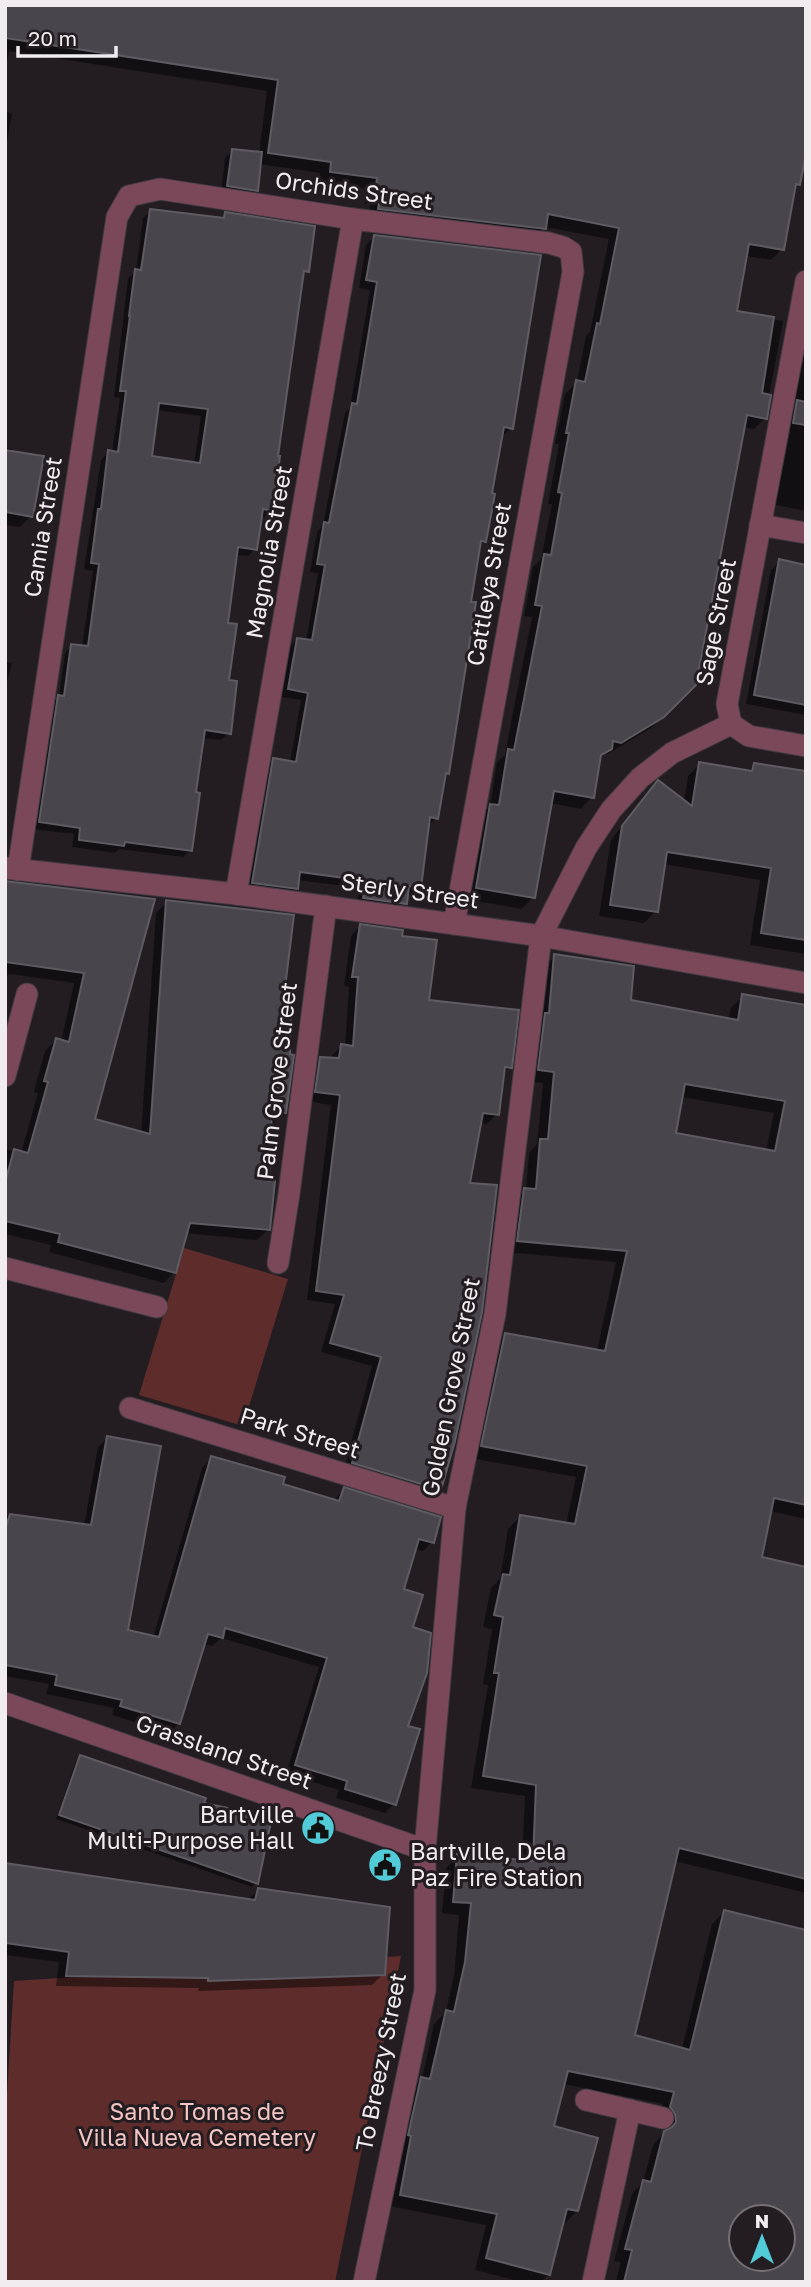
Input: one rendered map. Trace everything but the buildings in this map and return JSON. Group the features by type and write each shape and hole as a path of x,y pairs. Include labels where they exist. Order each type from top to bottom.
{"street":[{"name":"Orchids Street","path":"129,196 160,189 354,219 549,243 571,252"},
{"name":"Camia Street","path":"12,869 117,217 129,196"},
{"name":"Magnolia Street","path":"236,894 354,219"},
{"name":"Cattleya Street","path":"454,924 573,272 571,252"},
{"name":"Sage Street","path":"731,724 727,704 803,316 806,281"},
{"path":"761,525 806,533"},
{"path":"541,936 586,848 611,810 640,778 672,753 731,724 750,736 806,746"},
{"name":"Sterly Street","path":"12,869 236,894 541,936 806,983"},
{"name":"Palm Grove Street","path":"278,1263 326,906"},
{"name":"Golden Grove Street","path":"425,1850 455,1508 495,1314 541,936"},
{"path":"5,1076 27,994"},
{"path":"5,1268 157,1307"},
{"name":"Park Street","path":"130,1408 455,1508"},
{"name":"Grassland Street","path":"5,1703 425,1850"},
{"name":"To Breezy Street","path":"364,2282 425,1990 425,1850"},
{"path":"586,2100 663,2118"},
{"path":"593,2282 630,2110"}],"green space":[{"path":"184,1248 288,1279 243,1426 139,1395"},
{"name":"Santo Tomas de Villa Nueva Cemetery","path":"401,1956 335,2282 5,2282 5,2127 14,1981"}],"place":[{"name":"Bartville Multi-Purpose Hall","path":"318,1828"},
{"name":"Bartville, Dela Paz Fire Station","path":"385,1865"}]}
